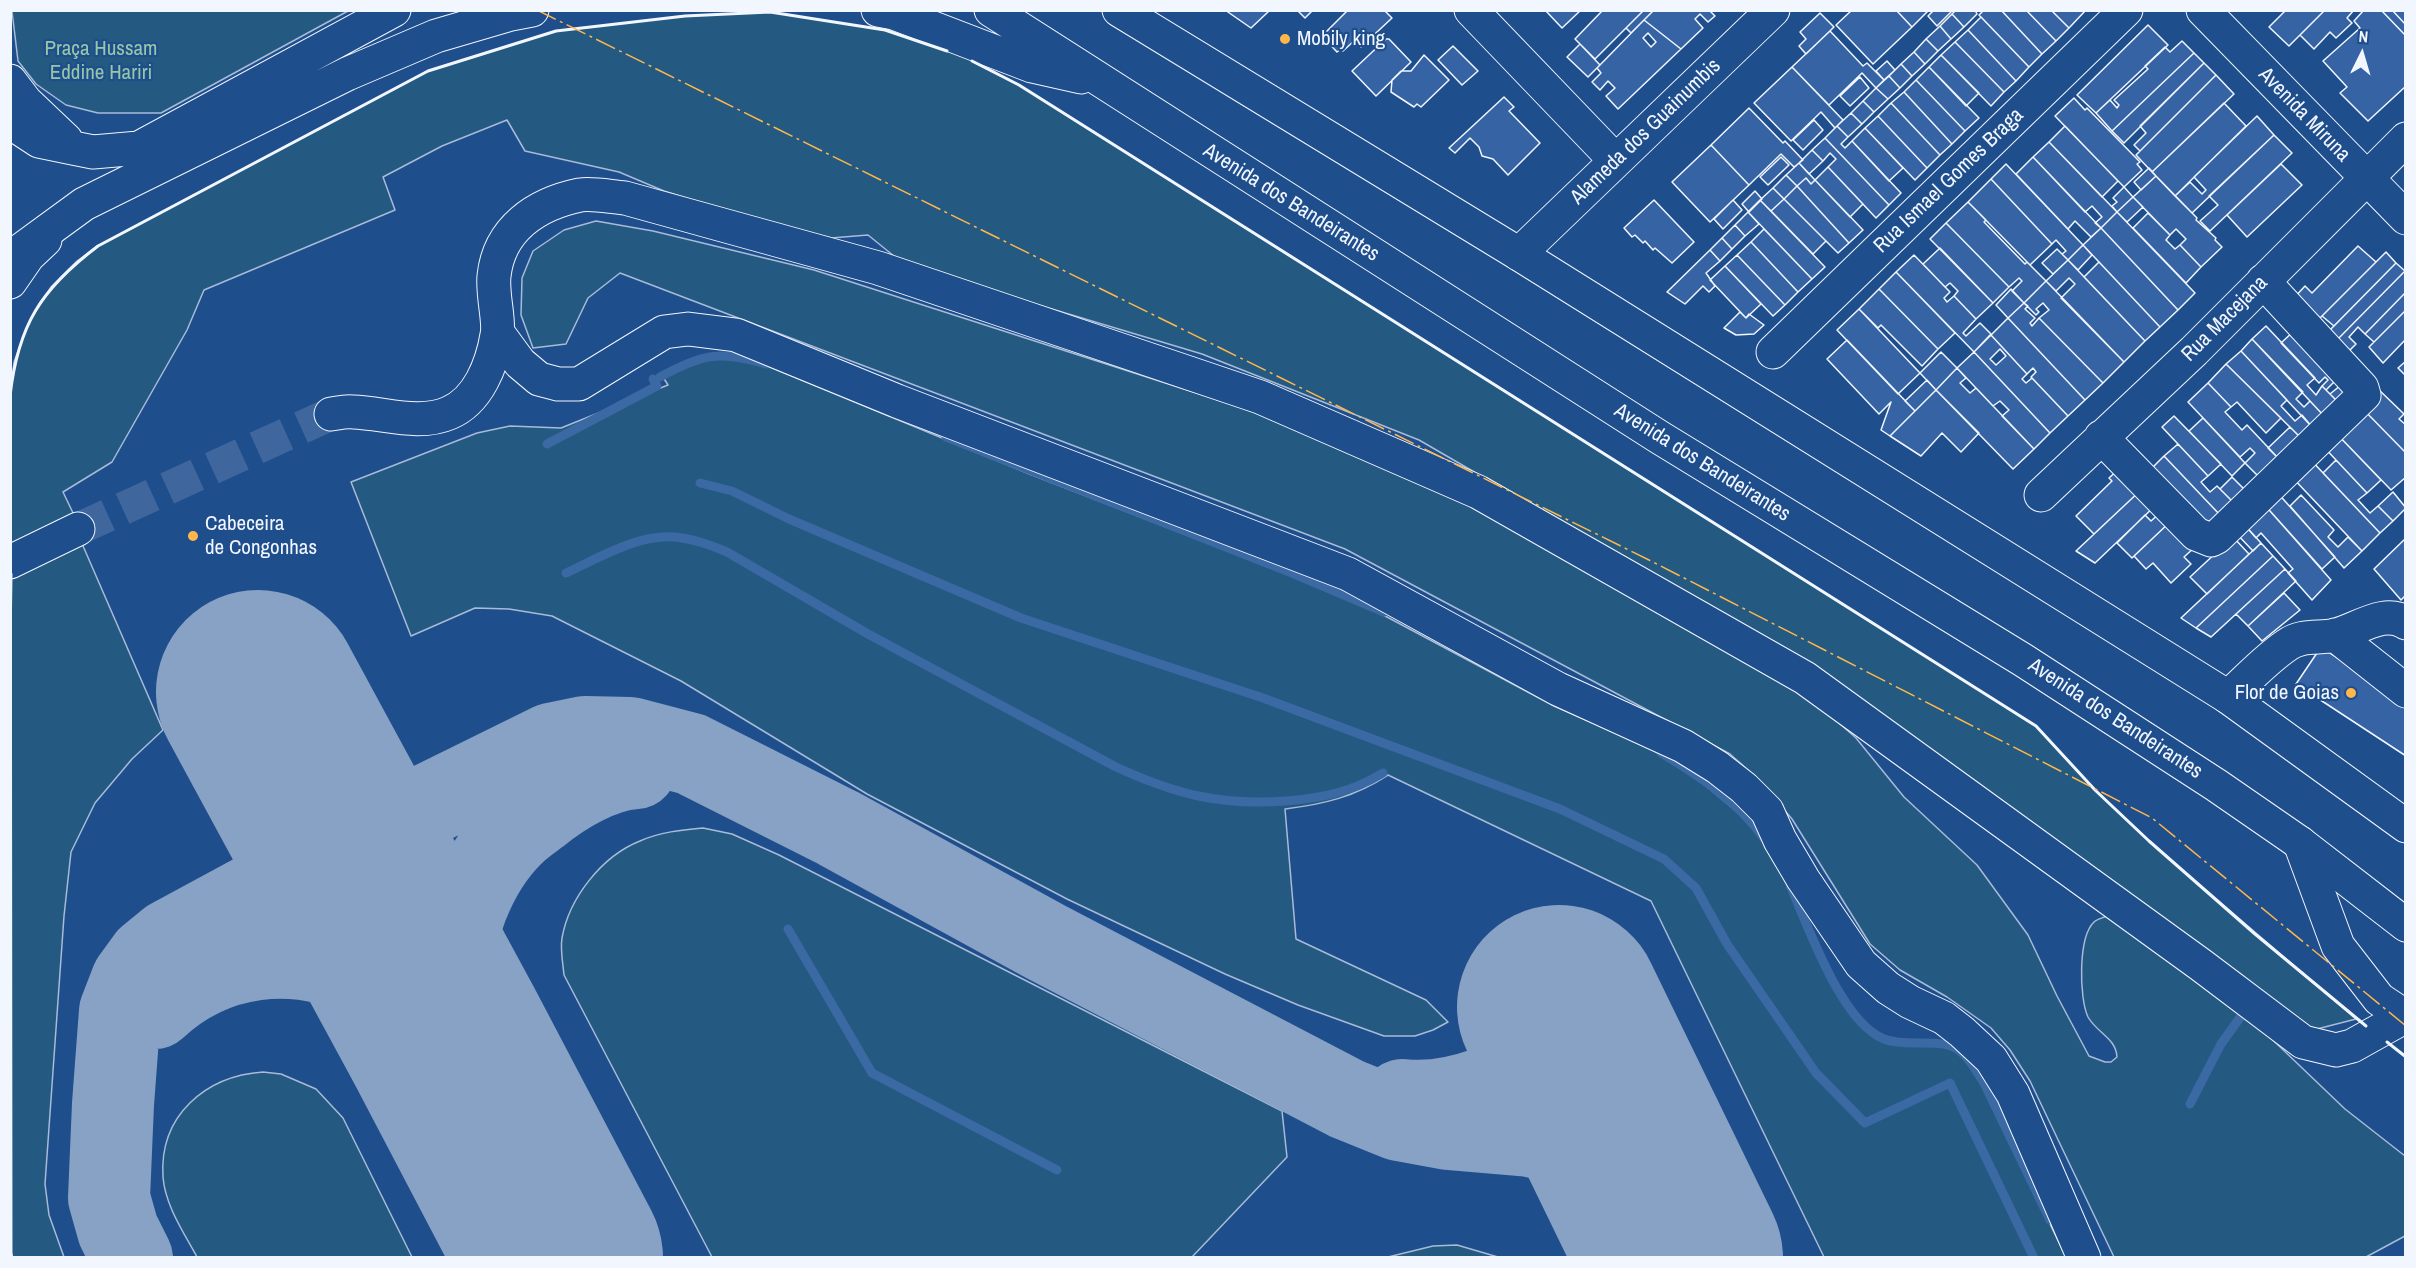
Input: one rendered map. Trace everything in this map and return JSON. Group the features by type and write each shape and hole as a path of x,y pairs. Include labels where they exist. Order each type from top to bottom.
{"main road":[{"path":"10,122 39,141 73,148 93,152 139,148 169,134 394,10"},
{"path":"10,258 84,204 347,74 436,36 532,10"},
{"path":"878,10 894,13 1032,66 1060,74 1096,79"},
{"name":"Avenida dos Bandeirantes","path":"991,10 1659,437 2024,660 2216,785 2300,843 2406,925"},
{"path":"1119,10 1520,254 2228,697 2406,826"},
{"path":"1471,10 1615,160"},
{"name":"Alameda dos Guainumbis","path":"1520,254 1773,10"},
{"name":"Rua Ismael Gomes Braga","path":"1773,352 2126,10"},
{"name":"Avenida Miruna","path":"2203,10 2406,218"},
{"path":"10,81 26,102 73,148"},
{"name":"Rua Macejana","path":"2041,495 2194,351 2406,139"},
{"path":"331,414 351,411 425,418 449,413 469,399 482,383 498,333 493,294 494,274 501,246 514,227 532,212 582,195 625,198 878,268 1260,397 1478,492 1805,678 2201,964 2303,1042 2336,1050 2352,1046 2405,1017 2379,999 2338,946 2300,843"},
{"path":"10,282 28,256 84,204"},
{"path":"2101,437 2196,534 2211,540 2217,537 2364,395 2362,388 2263,281"},
{"path":"498,333 520,363 539,379 558,384 579,384 664,332 688,328 736,335 897,401 1348,574 1558,689 1683,746 1717,766 1767,811 1780,840 1803,879 1861,964 1888,988 1953,1025 1991,1059 2013,1094 2084,1257"},
{"path":"10,562 78,529"},
{"path":"2228,697 2287,645 2299,638 2335,635 2381,618 2400,619 2406,623"},
{"path":"2335,635 2406,691"}],"green space":[{"name":"Praça Hussam Eddine Hariri","path":"12,10 348,11 161,113 98,113 66,105 36,84 18,61"},
{"path":"770,12 885,30 968,58 1019,85 2036,726 2095,790 2149,841 2356,1019 2317,1029 2296,1022 1654,576 1419,440 1202,354 905,265 868,235 831,238 744,216 664,191 619,172 525,151 507,120 442,146 383,177 395,210 204,290 187,330 112,462 63,492 74,515 11,551 10,396 14,362 29,322 51,287 77,261 98,246 428,71 556,31 685,16"},
{"path":"596,221 653,231 814,270 1240,407 1383,460 1478,509 1794,683 1856,738 1904,797 1977,865 2028,935 2089,1056 2105,1062 2111,1062 2117,1057 2110,1040 2088,1017 2082,983 2085,940 2095,921 2107,916 2231,1000 2345,1109 2405,1156 2405,1236 2366,1257 2114,1257 2030,1081 2010,1050 1991,1028 1947,997 1900,970 1870,944 1792,819 1757,778 1730,754 1345,549 620,273 588,298 566,344 533,348 521,315 522,278 533,251 564,230"},
{"path":"717,357 765,365 1027,473 1357,601 1554,706 1650,748 1693,775 1736,811 1760,835 1779,865 1824,969 1844,1004 1862,1025 1883,1041 1905,1045 1945,1044 1956,1049 1969,1064 1982,1084 2066,1257 1824,1257 1651,901 1388,775 1363,789 1339,798 1285,809 1296,939 1426,1000 1448,1022 1415,1036 1384,1036 1298,1005 1225,974 1067,899 867,794 681,681 552,616 509,609 475,608 411,636 351,482 477,433 510,426 561,428 668,385 663,377 696,361"},
{"path":"80,539 163,730 132,759 95,803 71,852 64,916 45,1184 49,1215 64,1257 12,1257 11,576"},
{"path":"703,828 732,834 779,855 1282,1111 1287,1157 1192,1257 712,1257 564,975 561,947 566,923 580,894 589,880 613,857 626,848 655,835"},
{"path":"263,1072 281,1074 316,1089 343,1118 412,1257 197,1257 167,1198 163,1177 164,1155 169,1135 178,1118 190,1103 205,1091 223,1081"},
{"path":"1457,1245 1498,1257 1388,1257 1433,1246"}],"building":[{"path":"1225,10 1265,10 1268,12 1251,28"},
{"path":"1297,10 1313,10 1305,18"},
{"path":"1348,10 1384,10 1392,18 1361,47 1355,40 1343,51 1341,49 1337,52 1322,36"},
{"path":"1545,10 1581,10 1562,28"},
{"path":"1603,10 1644,10 1595,59 1575,39"},
{"path":"1644,10 1654,10 1631,33 1626,28"},
{"path":"1654,10 1709,10 1715,16 1708,22 1700,14 1695,19 1703,28 1681,49 1644,20"},
{"path":"1852,10 1896,10 1912,27 1873,64 1836,25"},
{"path":"1896,10 1929,10 1912,27"},
{"path":"1934,10 1953,10 1937,26 1928,16"},
{"path":"1956,10 1975,10 1977,14 1964,27 1952,14"},
{"path":"1984,10 2001,10 2042,54 2029,67 1979,15"},
{"path":"2001,10 2026,10 2056,41 2042,54"},
{"path":"2026,10 2051,10 2069,28 2056,41"},
{"path":"2051,10 2086,10 2069,28"},
{"path":"2286,10 2325,10 2289,46 2269,27"},
{"path":"2325,10 2354,10 2347,18 2352,23 2336,38 2330,32 2314,49 2300,35"},
{"path":"2364,10 2381,10 2406,36 2406,86 2368,121 2340,93 2347,87 2323,61 2360,28 2354,21"},
{"path":"2381,10 2392,10 2406,25 2406,36"},
{"path":"2392,10 2406,10 2406,25"},
{"path":"1820,13 1834,27 1806,54 1799,46 1806,39 1800,32"},
{"path":"1952,14 1964,27 1951,39 1940,26"},
{"path":"1981,17 2029,67 2016,81 1968,30"},
{"path":"1644,20 1681,49 1618,109 1606,96 1615,88 1608,81 1600,90 1592,82 1601,73 1597,68","holes":["1648,33 1656,42 1651,47 1643,38"]},
{"path":"2148,25 2168,45 2096,113 2077,95"},
{"path":"1940,26 1951,39 1938,51 1926,39"},
{"path":"1968,30 2016,81 2004,92 1955,42"},
{"path":"1830,31 1863,66 1867,63 1884,80 1876,88 1862,73 1829,105 1792,67"},
{"path":"1386,39 1389,39 1411,62 1376,96 1352,71"},
{"path":"1926,39 1938,51 1925,64 1914,52"},
{"path":"2182,41 2194,53 2112,131 2096,113 2110,100 2117,108 2119,105 2114,100 2148,69 2145,66 2165,47 2170,52"},
{"path":"1955,42 2004,92 1991,106 1941,55"},
{"path":"1580,44 1600,65 1588,77 1567,57"},
{"path":"1453,46 1478,71 1462,85 1438,60"},
{"path":"1914,52 1925,64 1912,76 1901,64"},
{"path":"2194,53 2204,63 2124,143 2112,131"},
{"path":"1424,55 1449,80 1421,107 1417,104 1414,107 1391,92 1392,80 1401,71 1411,71"},
{"path":"1941,55 1979,93 1966,106 1929,67"},
{"path":"1887,61 1895,70 1884,80 1876,71"},
{"path":"2204,63 2216,75 2140,151 2134,145 2146,133 2140,126"},
{"path":"1901,64 1912,76 1900,88 1889,76"},
{"path":"1792,67 1843,120 1835,128 1821,112 1791,141 1754,103"},
{"path":"1929,67 1979,118 1965,131 1916,80"},
{"path":"2216,75 2234,94 2152,172 2136,155"},
{"path":"1889,76 1900,88 1888,99 1876,88"},
{"path":"1860,77 1869,88 1850,106 1840,96"},
{"path":"1916,80 1965,131 1952,144 1904,92"},
{"path":"1876,88 1888,99 1874,112 1863,101"},
{"path":"1904,92 1952,144 1940,155 1891,103"},
{"path":"1504,97 1514,107 1509,111 1540,143 1508,175 1493,159 1482,156 1479,147 1470,138 1455,153 1449,148"},
{"path":"2074,98 2085,110 2087,108 2140,162 2137,164 2142,170 2124,187 2055,116"},
{"path":"1863,101 1874,112 1862,124 1851,113"},
{"path":"1891,103 1940,155 1927,168 1878,116"},
{"path":"2224,103 2246,126 2175,196 2152,172"},
{"path":"1749,108 1803,160 1794,167 1781,154 1749,185 1711,145"},
{"path":"1851,113 1862,124 1848,137 1837,126"},
{"path":"1878,116 1927,168 1915,180 1865,128"},
{"path":"2257,116 2274,135 2192,213 2175,196 2190,182 2202,194 2206,190 2194,177"},
{"path":"1814,120 1823,130 1803,150 1793,140"},
{"path":"1837,126 1848,137 1841,144 1845,148 1852,141 1901,193 1889,205 1825,138"},
{"path":"2065,126 2118,181 2102,197 2049,142"},
{"path":"1865,128 1903,168 1889,181 1852,141"},
{"path":"2274,135 2292,153 2210,231 2200,221 2218,205 2209,196"},
{"path":"1825,138 1889,205 1876,218 1828,167 1836,159 1830,153 1823,161 1812,150"},
{"path":"2049,142 2117,212 2101,228 2095,223 2102,217 2092,206 2085,212 2033,157"},
{"path":"1711,145 1749,185 1710,222 1672,182"},
{"path":"1812,150 1823,161 1809,174 1799,163"},
{"path":"1781,157 1789,165 1768,185 1760,177"},
{"path":"2033,157 2101,228 2091,237 2075,221 2068,229 2016,174"},
{"path":"1799,163 1815,180 1811,184 1806,178 1797,186 1786,175"},
{"path":"2006,164 2083,245 2068,260 2062,254 2066,251 2056,240 2052,244 1991,179"},
{"path":"2281,164 2302,185 2247,237 2227,215"},
{"path":"1828,167 1863,204 1850,217 1815,180"},
{"path":"2149,168 2156,176 2141,190 2134,182"},
{"path":"1786,175 1797,186 1784,199 1773,188"},
{"path":"2156,176 2222,247 2201,267 2180,245 2186,239 2176,229 2170,235 2133,197"},
{"path":"1806,178 1811,184 1815,180 1863,230 1849,243 1797,186"},
{"path":"1991,179 2052,244 2030,265 1968,202"},
{"path":"1797,186 1849,243 1838,253 1784,199"},
{"path":"2124,187 2133,197 2117,212 2112,206 2117,202 2113,198"},
{"path":"1773,188 1784,199 1771,211 1760,200"},
{"path":"1755,191 1762,199 1749,212 1742,204"},
{"path":"2133,197 2143,207 2127,222 2117,212"},
{"path":"1784,199 1826,241 1813,254 1771,211"},
{"path":"1654,200 1694,242 1672,263 1655,248 1653,250 1645,241 1643,243 1635,235 1632,237 1624,228"},
{"path":"1733,200 1742,210 1723,229 1714,219"},
{"path":"1760,200 1825,267 1812,279 1748,212"},
{"path":"1968,202 2025,264 2027,262 2046,281 2024,303 2012,291 2022,281 2019,278 2009,287 1946,223"},
{"path":"1748,212 1759,224 1745,236 1735,225"},
{"path":"2117,212 2195,293 2178,310 2101,228"},
{"path":"2148,213 2170,235 2166,240 2175,249 2180,245 2201,267 2186,283 2133,228"},
{"path":"1946,223 2009,287 1993,303 1930,239"},
{"path":"1735,225 1745,236 1732,249 1722,238"},
{"path":"2101,228 2178,310 2160,327 2083,245"},
{"path":"1764,229 1812,279 1798,292 1751,242"},
{"path":"1722,238 1732,249 1720,261 1710,250"},
{"path":"1751,242 1798,292 1785,305 1737,255"},
{"path":"2083,245 2092,255 2078,270 2068,260"},
{"path":"2358,246 2376,262 2315,323 2293,299 2305,286 2312,293"},
{"path":"1940,248 1993,303 1976,319 1954,296 1958,291 1950,283 1945,287 1923,264"},
{"path":"2057,249 2068,260 2053,274 2042,263"},
{"path":"1710,250 1720,261 1706,273 1715,286 1709,292 1703,286 1685,304 1667,292"},
{"path":"2386,252 2396,263 2334,326 2322,316"},
{"path":"1737,255 1785,305 1773,316 1725,266"},
{"path":"1914,255 1950,292 1944,298 1947,302 1954,296 1976,319 1963,333 1966,336 1980,323 1991,334 1974,352 1896,272"},
{"path":"2068,260 2145,341 2124,362 2061,298 2075,284 2069,278 2056,291 2046,281"},
{"path":"2099,262 2160,327 2145,341 2084,277"},
{"path":"2396,263 2405,271 2334,343 2326,334"},
{"path":"1725,266 1761,304 1746,318 1710,280"},
{"path":"2405,271 2406,292 2365,334 2358,327 2349,337 2356,344 2345,355 2334,343"},
{"path":"1896,272 1955,333 1938,349 1879,289"},
{"path":"2046,281 2124,362 2103,383 2039,318 2049,310 2043,303 2036,309 2039,312 2036,315 2024,303"},
{"path":"1879,289 1938,349 1922,366 1881,325 1878,328 1859,309"},
{"path":"2011,289 2024,303 2008,318 1996,305"},
{"path":"2406,292 2406,310 2374,342 2365,334"},
{"path":"2024,303 2028,306 2025,309 2035,318 2030,323 2032,326 2039,318 2103,383 2085,400 2008,318"},
{"path":"1859,309 1920,373 1898,394 1837,330"},
{"path":"2406,310 2406,339 2383,363 2369,347"},
{"path":"1740,312 1746,318 1749,314 1764,325 1754,334 1736,335 1724,328"},
{"path":"2008,318 2085,400 2068,416 2031,377 2036,372 2033,368 2027,374 1991,335"},
{"path":"2266,326 2315,378 2307,385 2316,395 2322,386 2338,402 2324,416 2252,339"},
{"path":"2296,329 2338,378 2326,390 2322,386 2328,380 2325,377 2319,383 2281,343"},
{"path":"1991,335 2027,374 2022,379 2026,383 2032,378 2068,416 2050,433 1974,352","holes":["2000,349 2006,356 1996,365 1990,359"]},
{"path":"2252,339 2303,392 2296,399 2304,407 2310,401 2324,416 2312,427 2241,351"},
{"path":"1847,340 1915,411 1890,436 1881,430 1891,402 1879,414 1827,359"},
{"path":"2241,351 2287,400 2281,406 2295,421 2302,415 2312,427 2301,438 2226,364"},
{"path":"1941,352 1957,368 1936,390 1920,373"},
{"path":"1974,352 2050,433 2034,449 2002,416 2009,410 2000,401 1993,406 1957,368"},
{"path":"2406,361 2406,376 2398,368"},
{"path":"2226,364 2281,418 2266,433 2237,402 2231,407 2208,383"},
{"path":"1957,368 1966,378 1960,383 1970,393 1976,388 2034,449 2013,469 1936,390"},
{"path":"1927,380 1936,390 1915,411 1905,401"},
{"path":"2208,383 2231,407 2225,412 2242,430 2247,425 2279,459 2260,478 2245,463 2255,453 2250,448 2240,457 2188,402"},
{"path":"2341,385 2348,392 2338,402 2330,394"},
{"path":"2377,388 2404,414 2399,419 2406,425 2406,453 2359,405"},
{"path":"1936,390 1979,433 1961,452 1942,433 1921,456 1890,436"},
{"path":"2359,405 2406,453 2406,477 2391,490 2334,431"},
{"path":"2174,416 2221,464 2208,476 2162,427"},
{"path":"2203,418 2245,463 2232,476 2189,431"},
{"path":"2290,427 2301,438 2279,459 2268,448"},
{"path":"2334,431 2381,480 2367,493 2321,444"},
{"path":"2178,444 2208,476 2201,482 2210,492 2217,486 2234,503 2221,516 2164,456"},
{"path":"2164,456 2221,516 2207,522 2150,470"},
{"path":"2308,457 2380,533 2362,551 2290,475"},
{"path":"2336,460 2367,493 2358,500 2370,513 2378,506 2393,521 2380,533 2323,473"},
{"path":"2121,467 2142,489 2094,534 2076,516 2112,481 2109,478"},
{"path":"2232,477 2246,491 2234,503 2220,489"},
{"path":"2142,489 2156,505 2095,563 2076,551"},
{"path":"2275,490 2335,557 2322,569 2262,502"},
{"path":"2393,492 2406,508 2393,521 2378,506"},
{"path":"2301,495 2334,530 2328,537 2338,547 2348,537 2362,551 2344,568 2290,506"},
{"path":"2262,502 2331,580 2312,600 2288,573 2293,569 2261,533 2256,538 2242,522"},
{"path":"2162,511 2171,521 2132,558 2117,543 2145,515 2151,521"},
{"path":"2171,521 2195,547 2184,557 2191,564 2171,583 2153,563 2146,569 2134,556"},
{"path":"2242,522 2261,543 2253,551 2233,530"},
{"path":"2233,537 2249,554 2207,594 2190,577"},
{"path":"2406,538 2406,595 2401,600 2374,569"},
{"path":"2261,543 2273,556 2196,628 2181,618"},
{"path":"2273,556 2285,569 2211,637 2196,628"},
{"path":"2285,569 2296,581 2248,626 2236,614"},
{"path":"2284,593 2300,610 2262,641 2248,626"},
{"name":"Flor de Goias","path":"2321,647 2406,703 2406,756 2296,684"}],"waterway":[{"path":"660,377 688,363 712,357 736,357 766,364"},
{"path":"547,444 657,386 653,379"},
{"path":"946,437 1292,573 1384,612"},
{"path":"700,483 732,491 789,519 1021,618 1263,698 1560,809 1664,859 1696,888 1727,944 1816,1073 1865,1123 1950,1083 2034,1258"},
{"path":"566,573 622,547 652,538 682,538 711,545 727,552 868,634 1116,767 1158,784 1198,796 1240,802 1299,800 1348,789 1383,773"},
{"path":"1661,753 1689,770 1729,800 1763,837"},
{"path":"1790,885 1816,947 1840,994 1868,1029 1892,1041 1951,1046 1970,1062 1984,1083 2050,1220"},
{"path":"788,929 872,1073 1057,1170"},
{"path":"2190,1104 2221,1044 2244,1012"}],"taxiway":[{"path":"132,1258 118,1230 109,1198 113,1104 120,1011 132,980 148,958 170,940 342,847 551,744 585,737 630,738 691,754 838,828 1046,942 1347,1099 1399,1120 1448,1129 1530,1136 1565,1144 1598,1162 1620,1179 1668,1232"},
{"path":"479,1101 459,1033 452,991 452,970 460,927 476,886 499,849 522,826 548,806 597,778 636,768"},
{"path":"155,1008 178,989 203,975 229,965 256,959 284,958 312,961 340,968 368,979 398,998 445,1037"},
{"path":"1402,1100 1426,1101 1471,1093 1515,1076 1577,1043"}],"runway":[{"path":"258,692 445,1037 561,1258"},
{"path":"1559,1007 1681,1258"}],"tunnel":[{"path":"78,529 331,414"}],"wall":[{"path":"10,396 19,349 36,310 61,278 98,246 428,71 556,31 685,16 770,12 885,30 947,51"},
{"path":"972,61 1019,85 2036,726 2095,790 2149,841 2255,934 2366,1026"},
{"path":"10,644 11,574"},
{"path":"2387,1042 2406,1057"},
{"path":"10,1251 12,1258"}],"power":[{"path":"537,10 1649,560 2152,818 2406,1026"}],"place":[{"name":"Mobily king","path":"1285,39"},
{"name":"Cabeceira de Congonhas","path":"193,536"},
{"name":"Flor de Goias","path":"2351,693"}]}
